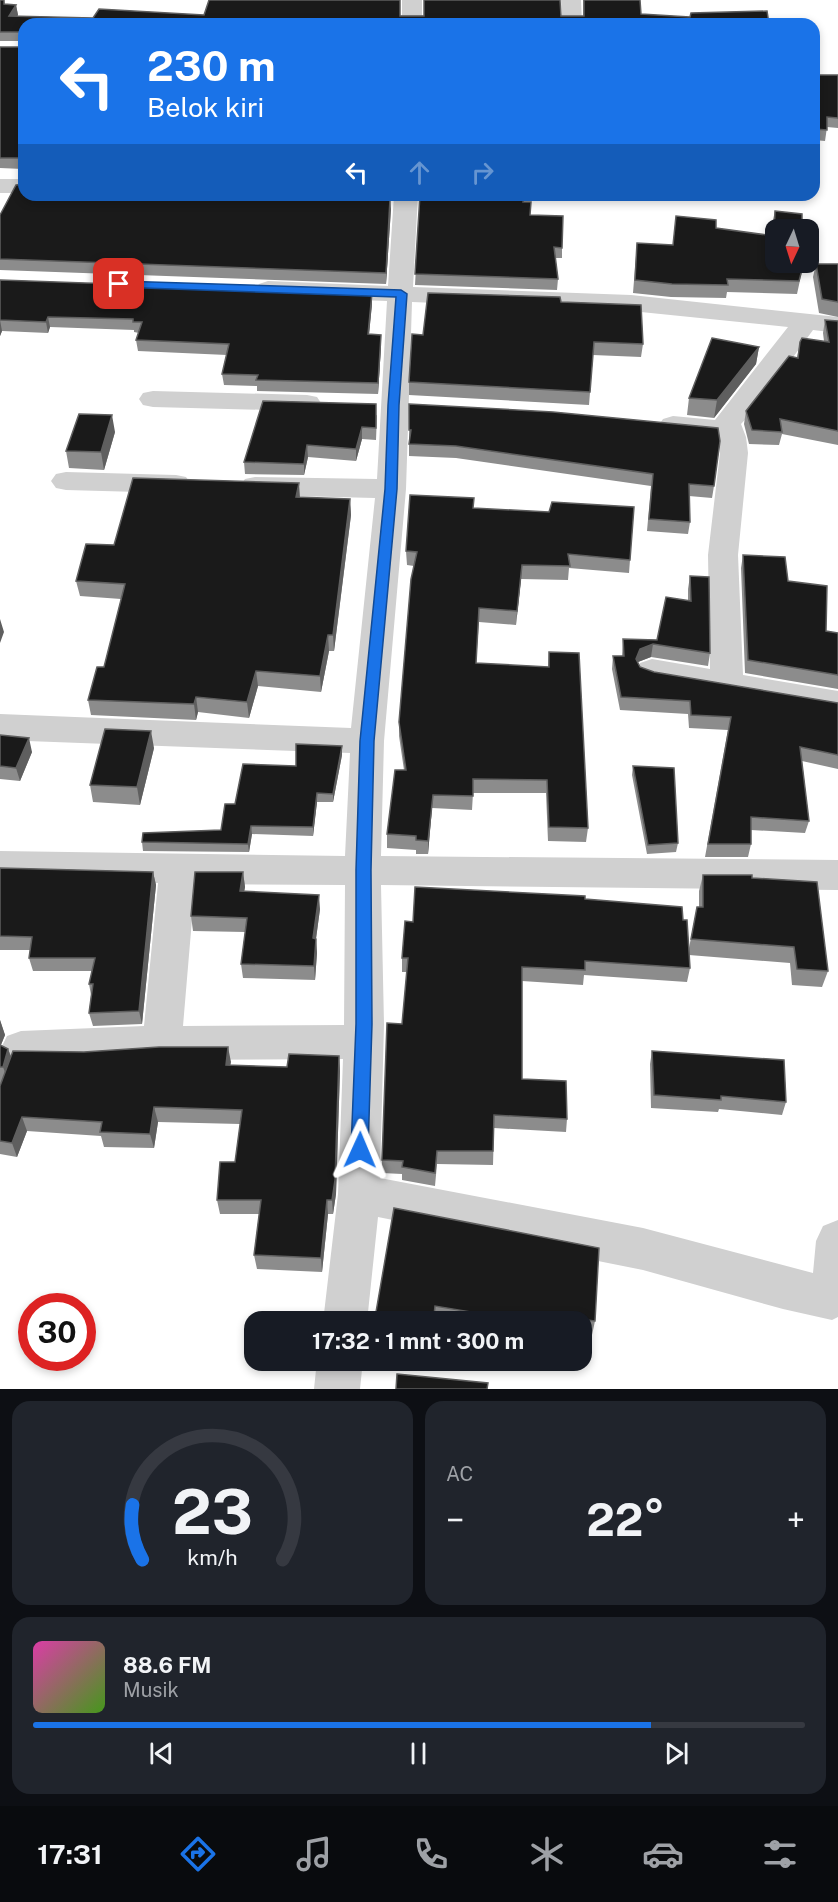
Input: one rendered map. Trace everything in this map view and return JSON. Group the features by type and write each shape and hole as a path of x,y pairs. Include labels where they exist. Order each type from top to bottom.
{"street":[{"path":"412,0 412,18"},
{"path":"571,0 572,18"},
{"path":"0,186 18,186"},
{"path":"346,1311 359,1194 367,741 391,489 393,406 401,294 398,201"},
{"path":"250,289 631,303 838,325"},
{"path":"728,684 723,555 734,453 732,437 727,424 745,404 806,321"},
{"path":"153,399 336,404"},
{"path":"646,422 728,430"},
{"path":"66,481 391,489"},
{"path":"652,671 838,703"},
{"path":"0,727 367,741"},
{"path":"0,865 178,869 838,875"},
{"path":"162,1043 178,869"},
{"path":"21,1048 162,1043 362,1042"},
{"path":"359,1194 643,1249 783,1288 835,1299 838,1241"},
{"path":"337,1389 339,1371"}],"building":[{"path":"0,0 4,0 4,4 16,5 9,16 93,18 18,18 18,32 0,32"},
{"path":"209,0 400,0 400,16 424,16 424,0 560,0 561,16 584,16 584,0 640,0 641,14 690,17 691,13 767,11 768,18 93,18 99,9 204,15"},
{"path":"0,47 18,47 18,158 0,158"},
{"path":"820,75 838,75 838,118 827,117 827,130 820,129"},
{"path":"18,185 18,201 390,201 386,273 0,259 0,215"},
{"path":"420,201 523,201 531,202 530,215 563,216 562,248 554,247 558,279 415,274"},
{"path":"775,211 802,214 802,219 775,219"},
{"path":"676,216 716,220 716,228 765,235 765,273 801,273 799,281 727,279 728,285 672,284 635,280 637,243 673,245"},
{"path":"819,264 838,264 838,302 822,299 818,273"},
{"path":"0,280 372,293 368,334 381,335 378,383 256,380 258,375 222,374 229,344 136,340 142,322 133,322 133,319 48,317 46,322 0,320"},
{"path":"428,293 560,297 561,302 641,305 643,344 594,342 590,392 409,382 412,334 423,335"},
{"path":"825,320 838,321 838,431 780,419 782,432 752,430 746,411 789,356 798,358 802,338 829,342"},
{"path":"712,338 759,347 717,400 689,398"},
{"path":"263,401 376,404 376,428 362,427 356,449 307,445 304,464 244,462"},
{"path":"409,404 553,412 718,428 720,441 714,486 689,484 690,522 649,519 653,474 456,446 409,444 411,430 409,430"},
{"path":"79,414 112,415 101,452 66,451"},
{"path":"133,478 299,483 296,497 350,499 333,635 328,635 320,676 256,671 247,702 196,697 194,704 88,700 97,667 104,667 125,584 76,581 86,544 114,545"},
{"path":"410,495 474,498 473,508 549,512 552,502 634,507 630,560 568,554 570,566 522,565 517,611 479,608 476,663 549,667 549,652 579,653 588,828 549,827 547,780 473,779 473,796 433,795 428,841 416,840 416,836 387,834 395,770 406,770 399,722 411,579 417,552 406,551"},
{"path":"743,555 785,557 788,581 827,586 826,631 838,633 838,675 748,660"},
{"path":"690,576 709,577 710,653 653,644 640,649 636,659 640,667 654,672 838,703 838,755 800,747 809,821 751,817 751,844 708,844 731,717 691,715 690,701 621,697 613,656 624,656 623,639 657,640 666,597 691,601"},
{"path":"105,729 151,731 137,787 90,785"},
{"path":"0,735 29,738 16,768 0,766"},
{"path":"296,744 342,746 333,794 317,793 313,827 251,826 248,844 142,842 143,833 221,830 225,804 235,804 243,764 296,766"},
{"path":"633,766 674,768 678,843 648,845"},
{"path":"0,868 153,872 139,1011 89,1013 93,984 89,984 95,958 29,958 32,937 0,936"},
{"path":"195,872 243,872 240,891 319,895 313,938 316,939 314,966 241,964 247,918 191,916"},
{"path":"703,875 752,875 752,878 817,882 828,971 797,969 794,947 691,939 697,907 703,907"},
{"path":"415,887 585,896 585,899 682,907 683,920 687,920 690,968 585,961 585,970 522,967 522,1079 566,1081 567,1119 494,1115 493,1151 437,1151 435,1173 402,1167 403,1161 382,1160 387,1023 402,1024 408,958 402,958 405,921 413,922"},
{"path":"0,1045 8,1049 3,1067 0,1067"},
{"path":"159,1047 228,1047 226,1065 287,1067 289,1054 339,1056 335,1180 332,1200 327,1200 321,1258 254,1255 261,1200 217,1200 220,1162 235,1162 242,1110 154,1107 150,1134 100,1132 102,1122 22,1117 12,1143 0,1141 0,1086 13,1051 84,1052"},
{"path":"652,1051 784,1060 786,1102 721,1096 721,1100 654,1095"},
{"path":"394,1208 599,1248 595,1321 592,1321 592,1311 465,1311 435,1306 434,1311 376,1311"},
{"path":"397,1374 488,1383 487,1389 396,1389"}],"route":[{"path":"119,284 401,294 393,405 391,489 367,741 363,870 364,1024 360,1150"}]}
